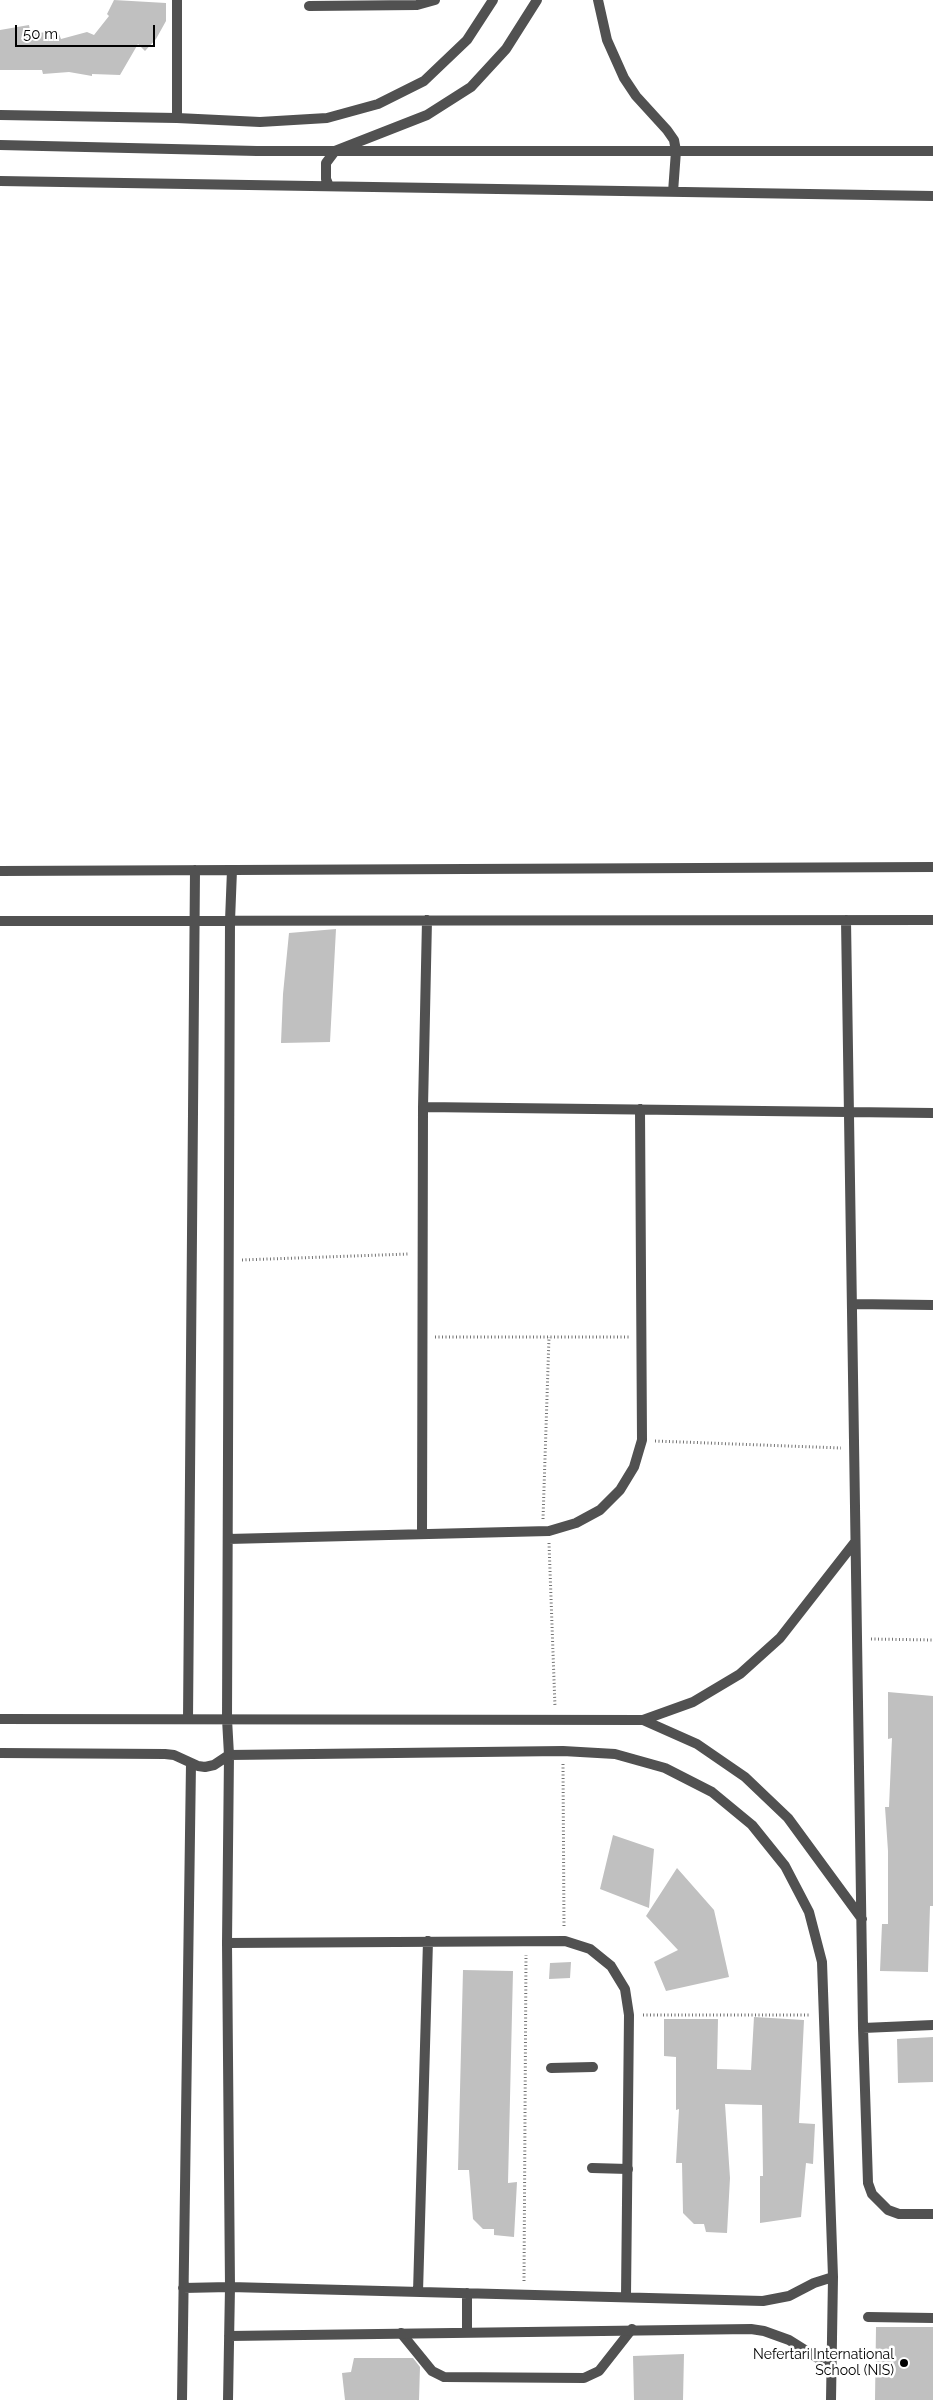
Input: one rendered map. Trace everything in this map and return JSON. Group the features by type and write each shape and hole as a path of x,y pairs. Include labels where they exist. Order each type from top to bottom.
{"street":[{"path":"177,0 177,118"},
{"path":"309,6 417,5 435,0"},
{"path":"0,115 177,118 260,122 327,118 378,104 424,81 467,40 493,0"},
{"path":"329,186 325,171 326,163 334,151 427,115 471,87 506,49 537,0"},
{"path":"598,0 614,59 636,96 674,140 676,152 673,192"},
{"path":"0,145 334,151 933,151"},
{"path":"0,181 933,196"},
{"path":"0,871 933,867"},
{"path":"188,1719 195,870"},
{"path":"228,2400 230,2287 227,1943 229,1755 227,1719 230,921 232,870"},
{"path":"422,1534 423,1107 427,920"},
{"path":"846,920 863,2028 867,2171 868,2183 872,2194 879,2203 899,2214 933,2214"},
{"path":"0,921 933,920"},
{"path":"423,1107 933,1113"},
{"path":"228,1539 546,1531 576,1524 600,1510 620,1490 634,1467 642,1440 640,1110"},
{"path":"852,1304 933,1305"},
{"path":"0,1719 643,1720 693,1702 740,1674 780,1638 855,1542"},
{"path":"643,1720 697,1744 746,1777 788,1818 862,1919"},
{"path":"0,1753 165,1754 183,1758 198,1766 210,1767 229,1755 562,1751 615,1754 665,1768 712,1792 752,1825 785,1866 808,1912 822,1962 826,2015 833,2277 831,2400"},
{"path":"182,2400 191,1763"},
{"path":"418,2292 428,1941"},
{"path":"227,1943 564,1941 590,1949 611,1966 624,1988 630,2015 626,2296"},
{"path":"863,2028 933,2026"},
{"path":"551,2068 593,2067"},
{"path":"592,2168 628,2169"},
{"path":"183,2288 230,2287 772,2300 789,2296 814,2283 833,2277"},
{"path":"467,2293 467,2332"},
{"path":"868,2317 933,2318"},
{"path":"229,2336 632,2329 751,2329 764,2331 789,2340 832,2367"},
{"path":"401,2333 432,2372 444,2377 584,2378 599,2371 632,2329"}],"path":[{"path":"229,1260 422,1254"},
{"path":"422,1337 641,1337"},
{"path":"549,1337 546,1531 555,1720"},
{"path":"642,1440 854,1448"},
{"path":"857,1638 933,1640"},
{"path":"562,1751 564,1941"},
{"path":"524,2294 526,1941"},
{"path":"630,2015 826,2015"}],"building":[{"path":"114,0 166,3 166,21 156,39 145,51 138,44 120,75 92,74 92,76 69,72 43,74 42,70 0,70 0,30 29,25 30,30 39,29 38,33 47,32 47,36 59,34 61,39 87,32 94,35 109,16 107,14"},
{"path":"336,929 330,1042 281,1043 283,994 289,933"},
{"path":"888,1692 933,1696 933,1906 930,1906 928,1972 880,1971 882,1924 888,1924 888,1851 885,1807 889,1807 892,1738 888,1739"},
{"path":"613,1835 654,1849 649,1908 600,1889"},
{"path":"677,1868 714,1910 729,1977 666,1991 654,1962 678,1950 646,1916"},
{"path":"571,1962 570,1978 549,1979 550,1963"},
{"path":"463,1970 513,1971 508,2183 517,2182 514,2237 494,2235 494,2229 483,2229 473,2219 469,2170 458,2170"},
{"path":"754,2017 804,2020 799,2123 815,2124 813,2164 806,2163 801,2217 760,2223 760,2176 763,2176 762,2105 725,2104 730,2178 727,2233 706,2232 704,2224 694,2224 683,2213 682,2163 676,2163 679,2109 676,2110 676,2057 664,2056 664,2019 718,2019 717,2069 751,2070"},
{"path":"933,2037 933,2082 898,2083 897,2039"},
{"name":"Nefertari International School (NIS)","path":"876,2327 933,2327 933,2400 875,2400"},
{"path":"684,2354 683,2400 634,2400 633,2356"},
{"path":"354,2358 413,2358 420,2367 419,2400 345,2400 342,2373 351,2372"}],"place":[{"name":"Nefertari International School (NIS)","path":"904,2363"}]}
